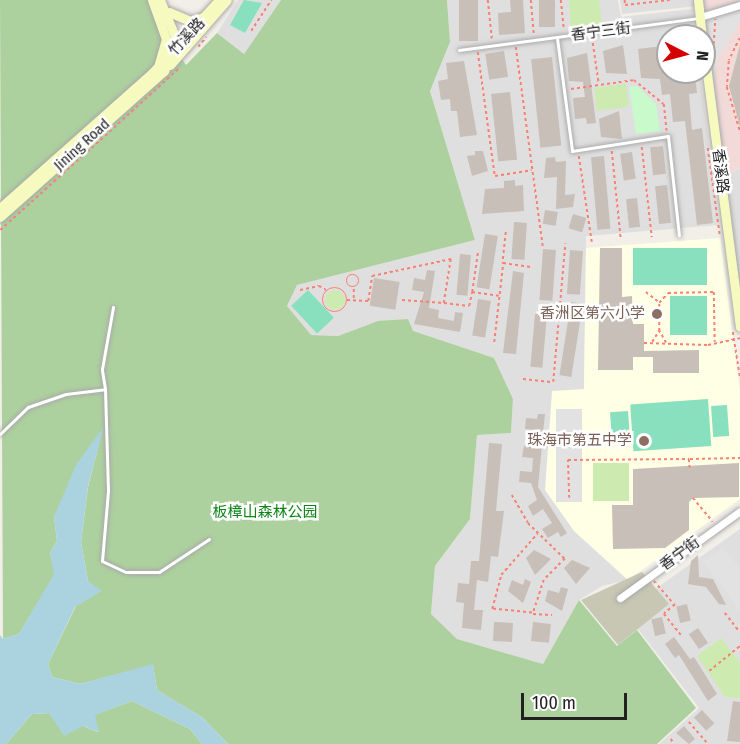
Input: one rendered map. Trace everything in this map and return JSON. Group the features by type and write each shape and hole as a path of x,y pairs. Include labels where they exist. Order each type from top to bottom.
{"street":[{"path":"153,0 174,27 194,31 207,26"},
{"path":"152,73 164,54 166,39 153,0"},
{"path":"160,0 174,27 174,52 164,71"},
{"name":"竹溪路","path":"152,73 194,31 219,0"},
{"name":"竹溪路","path":"164,71 188,48 227,0"},
{"path":"698,0 701,24"},
{"name":"香宁三街","path":"700,17 740,5"},
{"path":"166,10 190,21 208,14"},
{"name":"Jining Road","path":"0,218 164,71"},
{"name":"Jining Road","path":"0,208 152,73"},
{"name":"香溪路","path":"708,84 740,327"},
{"name":"香宁街","path":"620,598 740,511"}],"lane":[{"name":"香宁三街","path":"459,50 700,17"},
{"path":"557,38 572,151 668,136 679,235"},
{"path":"113,308 102,369 105,389 108,491 102,561 126,572 159,572 209,539"},
{"path":"0,434 28,407 66,394 105,389"}],"path":[{"path":"251,31 272,0"},
{"path":"488,0 492,46"},
{"path":"531,0 535,41"},
{"path":"561,0 565,37"},
{"path":"625,0 625,4 670,0"},
{"path":"740,38 729,61 727,87 740,131"},
{"path":"516,43 543,246"},
{"path":"593,43 599,85"},
{"path":"0,230 159,88 184,61 188,48"},
{"path":"477,48 495,176 533,170"},
{"path":"564,90 634,80 664,104 668,136"},
{"path":"642,140 652,237"},
{"path":"611,144 621,240"},
{"path":"579,150 592,242"},
{"path":"494,342 507,232"},
{"path":"523,379 553,381 565,244"},
{"path":"402,300 470,306 478,251"},
{"path":"300,290 320,286 327,290 340,289 347,300 368,301 372,276 451,259 444,303"},
{"path":"503,263 533,267"},
{"path":"354,288 347,282 351,275 359,280 354,288 354,301"},
{"path":"327,290 323,303 329,311 339,311 347,300"},
{"path":"472,292 499,296"},
{"path":"646,292 659,303"},
{"path":"666,343 659,331 659,303 668,292 714,292 716,342"},
{"path":"652,343 659,331"},
{"path":"644,343 716,342 740,338"},
{"path":"569,498 568,460 740,458"},
{"path":"689,459 690,468"},
{"path":"512,495 538,533 565,559 544,580 533,614"},
{"path":"693,498 717,528"},
{"path":"538,533 501,575 492,609 552,615"},
{"path":"650,576 675,605 664,614 682,636"},
{"path":"725,613 740,632"},
{"path":"709,671 740,646"},
{"path":"689,722 708,744"},
{"path":"671,739 674,744"}],"shaded area":[{"path":"238,0 281,0 244,54 217,33"},
{"path":"447,0 618,0 621,17 692,9 694,24 656,24 656,84 701,84 719,225 586,236 584,389 574,531 628,580 602,586 579,600 543,664 457,639 431,614 435,566 470,519 477,435 511,433 513,399 494,358 378,321 338,336 310,335 287,306 297,285 475,240 430,91 450,42"},
{"path":"620,0 696,0 697,6 622,14"},
{"path":"698,0 740,0 740,168 722,179 709,84 716,84 716,24 701,24"},
{"path":"740,8 740,21 718,58 716,69 716,24 704,24 703,20"},
{"path":"740,168 740,327 722,179"},
{"path":"720,238 740,392 740,499 628,580 574,531 545,490 552,391 584,389 586,248"},
{"path":"556,409 582,409 582,502 556,502"},
{"path":"740,529 740,744 659,744 699,708 624,611"},
{"path":"723,548 740,568 740,610 703,562"},
{"path":"642,572 669,604 618,645 581,600"}],"green space":[{"name":"板樟山森林公园","path":"0,0 150,0 162,30 186,65 217,33 244,54 281,0 447,0 450,42 430,91 475,240 297,285 287,306 311,335 338,336 378,321 408,319 413,331 494,358 513,399 511,433 477,435 470,519 435,566 431,614 457,639 543,664 579,600 617,646 637,630 696,708 657,744 228,744 203,718 157,690 153,665 80,684 52,677 48,664 88,581 81,542 88,487 103,428 54,517 57,541 50,553 55,574 19,634 3,639"},
{"path":"244,0 262,3 245,33 230,25"},
{"path":"569,0 599,0 602,24 571,28"},
{"path":"626,84 629,107 597,111 594,88"},
{"path":"637,86 656,104 660,131 636,134 629,87"},
{"path":"633,248 707,248 707,285 633,285"},
{"path":"308,290 334,318 317,333 291,306"},
{"path":"335,290 342,293 345,300 342,307 335,310 328,307 325,300 328,293"},
{"path":"670,296 707,296 707,335 670,335"},
{"path":"708,399 711,446 633,451 630,404"},
{"path":"727,405 729,436 713,437 711,406"},
{"path":"628,411 630,441 612,442 610,412"},
{"path":"593,463 629,463 629,501 593,501"},
{"path":"721,638 740,662 740,698 725,697 697,656"},
{"path":"132,701 190,729 202,744 6,744 32,714 49,713 62,729 83,726 98,732 94,715"}],"water":[{"path":"104,426 88,486 81,542 88,581 102,591 75,607 48,664 52,677 80,684 153,664 157,690 203,718 228,744 202,744 190,729 132,701 95,715 99,732 83,726 64,736 49,713 32,714 6,744 0,744 0,635 3,639 19,634 54,574 50,553 57,541 54,517 76,465"}],"building":[{"path":"459,0 478,0 478,41 459,41"},
{"path":"510,0 523,0 525,33 499,35 498,13 511,12"},
{"path":"539,0 555,0 555,27 539,27"},
{"path":"623,45 627,74 606,73 603,51"},
{"path":"740,45 740,127 729,86"},
{"path":"656,47 656,79 641,78 638,49"},
{"path":"504,51 508,77 489,80 485,54"},
{"path":"587,53 596,123 587,124 586,118 575,119 573,98 585,97 583,82 569,81 567,58"},
{"path":"552,57 561,146 540,148 531,59"},
{"path":"464,61 477,135 460,137 457,111 451,111 450,99 441,100 438,81 448,79 446,63"},
{"path":"661,84 696,84 697,93 689,94 692,130 702,128 713,223 697,225 685,121 673,122 670,94 662,95"},
{"path":"510,92 517,160 498,162 491,94"},
{"path":"619,111 622,139 601,137 599,119"},
{"path":"663,146 666,174 653,175 650,147"},
{"path":"475,151 483,151 488,171 472,176 467,156 475,155"},
{"path":"632,152 636,179 624,180 620,154"},
{"path":"604,156 610,229 597,230 591,157"},
{"path":"555,157 556,162 566,161 565,195 575,194 573,207 556,209 557,177 544,178 546,158"},
{"path":"515,180 515,186 523,185 524,211 482,214 485,189 504,188 504,181"},
{"path":"667,185 671,223 659,224 655,186"},
{"path":"637,198 640,227 629,228 626,199"},
{"path":"545,210 558,212 556,226 543,224"},
{"path":"573,214 586,218 582,232 569,228"},
{"path":"514,222 527,223 524,260 511,259"},
{"path":"485,234 498,236 489,289 477,287"},
{"path":"600,248 622,248 622,297 632,296 633,324 644,324 644,351 699,350 699,373 653,373 653,357 633,357 633,370 598,370"},
{"path":"543,249 556,250 552,301 539,300"},
{"path":"570,250 583,251 580,295 567,294"},
{"path":"460,254 471,255 467,296 456,295"},
{"path":"427,270 435,271 429,308 439,310 438,318 454,321 455,312 463,313 460,332 414,324 424,292 412,290 414,278 425,280"},
{"path":"513,271 524,273 516,354 503,353"},
{"path":"374,278 400,282 395,310 370,306"},
{"path":"478,299 491,301 485,338 472,336"},
{"path":"571,302 583,304 571,377 559,375"},
{"path":"535,314 547,315 542,368 530,367"},
{"path":"538,414 545,414 538,487 567,533 561,537 558,532 548,538 542,529 552,523 543,509 533,516 528,506 537,500 531,483 519,482 520,471 532,472 533,458 522,457 524,446 535,447 536,430 525,429 526,418 537,419"},
{"path":"489,443 502,444 496,511 504,511 498,557 491,556 488,582 477,580 474,610 483,610 481,630 462,628 464,603 456,602 458,583 469,584 471,561 479,561"},
{"path":"739,463 739,497 693,498 689,502 689,530 665,548 613,549 612,505 633,505 633,469"},
{"path":"534,550 551,559 535,575 526,558"},
{"path":"698,555 699,577 713,579 726,605 719,604 706,587 688,584 691,561"},
{"path":"572,560 590,568 576,584 564,568"},
{"path":"525,579 531,582 523,603 508,591 512,580 523,585"},
{"path":"561,587 568,589 562,611 545,601 548,590 559,593"},
{"path":"687,604 691,621 680,623 676,606"},
{"path":"662,617 666,634 655,636 651,619"},
{"path":"494,622 513,623 512,642 493,641"},
{"path":"533,622 551,624 549,643 531,641"},
{"path":"698,628 708,643 699,649 689,634"},
{"path":"674,637 690,659 694,657 717,694 708,701 679,655 675,658 665,644"},
{"path":"733,701 740,702 740,742 727,741"},
{"path":"702,710 714,723 706,731 694,718"},
{"path":"684,726 695,739 689,744 676,733"}],"place":[{"name":"香洲区第六小学","path":"657,314"},
{"name":"珠海市第五中学","path":"644,441"}]}
